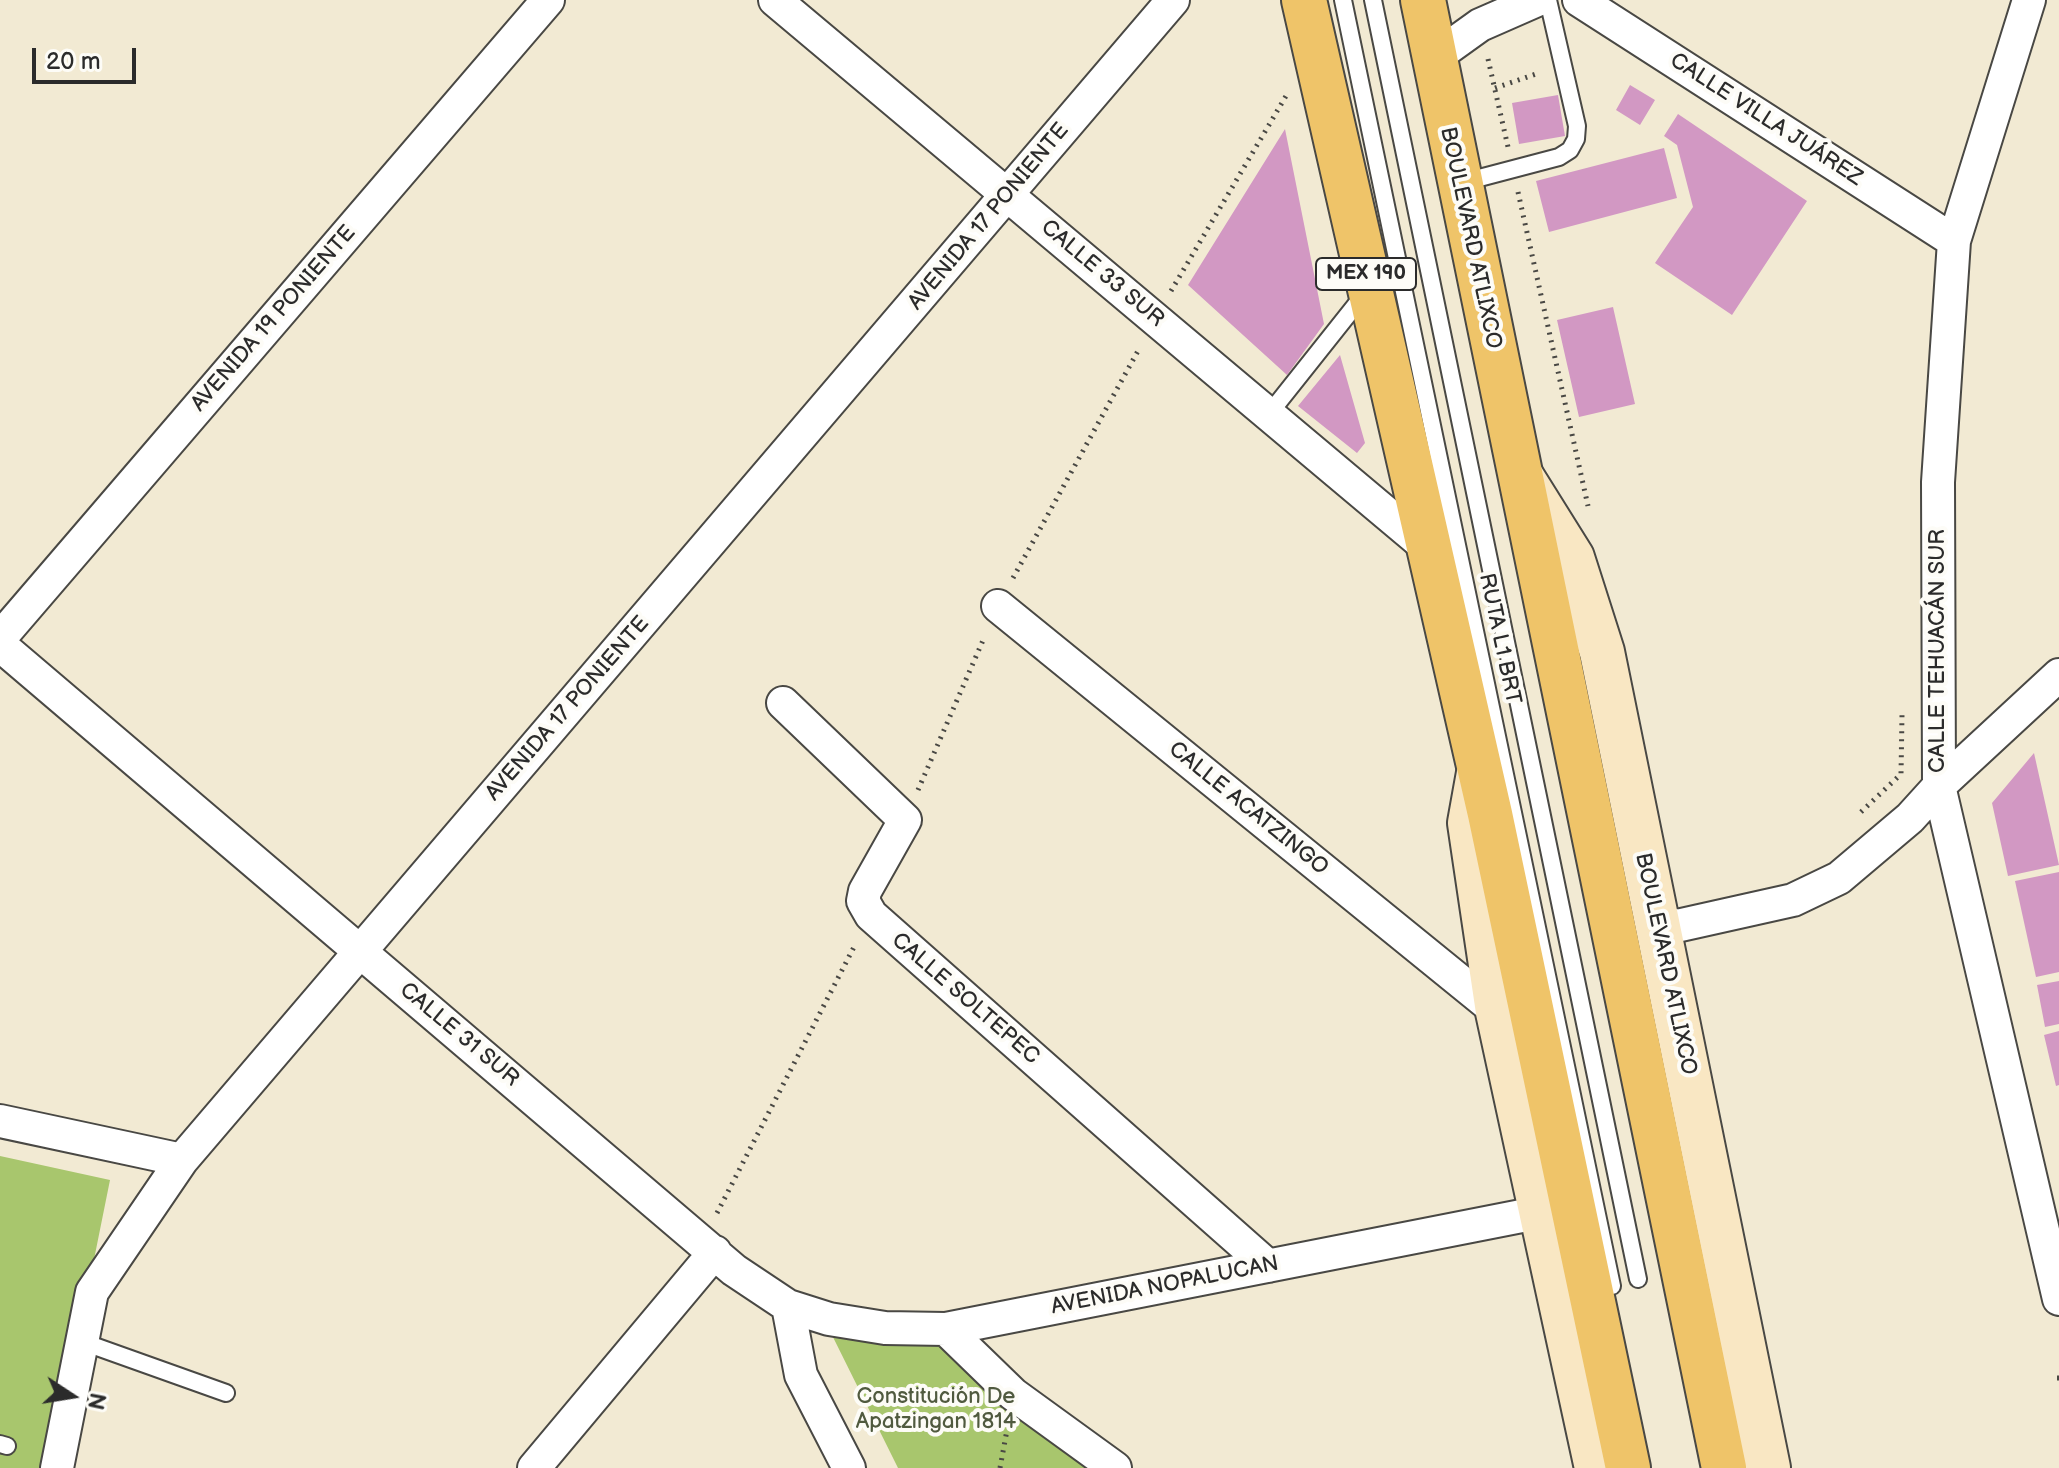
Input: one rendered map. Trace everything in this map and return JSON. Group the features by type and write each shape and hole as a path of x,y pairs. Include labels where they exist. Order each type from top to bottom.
{"main road":[{"name":"MEX 190","path":"1304,0 1479,773 1470,823 1498,1012 1597,1468"},
{"name":"BOULEVARD ATLIXCO","path":"1423,0 1724,1468"},
{"name":"BOULEVARD ATLIXCO","path":"1520,475 1572,558 1602,652 1768,1468"},
{"path":"1479,773 1628,1468"}],"street":[{"name":"AVENIDA 19 PONIENTE","path":"0,638 548,0"},
{"name":"CALLE 33 SUR","path":"775,0 1429,549"},
{"name":"AVENIDA 17 PONIENTE","path":"57,1468 92,1292 182,1160 1173,0"},
{"path":"1434,58 1480,25 1537,0"},
{"name":"CALLE VILLA JUÁREZ","path":"1579,0 1954,241"},
{"name":"CALLE TEHUACÁN SUR","path":"2029,0 1954,241 1938,482 1939,786 2059,1299"},
{"name":"CALLE ACATZINGO","path":"998,606 1498,1012"},
{"name":"CALLE 31 SUR","path":"0,645 715,1252 760,1289 788,1306"},
{"path":"1658,926 1681,925 1793,900 1839,878 1910,818 1939,786 2059,675"},
{"path":"783,703 905,820"},
{"name":"CALLE SOLTEPEC","path":"905,820 865,891 863,901 871,915 1268,1266"},
{"path":"0,1121 182,1160"},
{"name":"AVENIDA NOPALUCAN","path":"788,1306 829,1319 885,1328 946,1329 1542,1212"},
{"path":"534,1468 715,1252"},
{"path":"788,1306 801,1375 849,1468"},
{"path":"946,1329 1013,1394 1115,1468"}],"lane":[{"name":"RUTA L1 BRT","path":"1343,0 1612,1286"},
{"name":"RUTA L1 BRT","path":"1373,0 1638,1279"},
{"path":"1459,184 1559,157 1570,150 1576,139 1577,126 1548,0"},
{"path":"1269,414 1370,288"},
{"path":"83,1342 226,1393"}],"path":[{"path":"1480,25 1592,522"},
{"path":"1495,88 1562,65"},
{"path":"905,820 998,606 1155,319 1287,96"},
{"path":"1854,818 1901,774 1903,706"},
{"path":"715,1217 871,915"}],"green space":[{"path":"0,1156 110,1180 52,1468 0,1468"},
{"name":"Constitución De Apatzingan 1814","path":"825,1321 927,1331 1117,1468 898,1468"}],"building":[{"path":"1630,85 1655,100 1640,125 1616,110"},
{"path":"1558,95 1565,136 1519,144 1512,103"},
{"path":"1678,114 1807,201 1732,315 1655,263 1693,207 1677,145 1664,136"},
{"path":"1285,129 1324,324 1287,375 1188,285"},
{"path":"1664,148 1677,198 1549,232 1536,181"},
{"path":"1613,307 1635,404 1579,417 1557,320"},
{"path":"1340,355 1365,443 1357,453 1298,406"},
{"path":"2034,753 2059,865 2008,876 1992,803"},
{"path":"2059,872 2059,972 2036,977 2015,881"},
{"path":"2059,981 2059,1024 2045,1027 2037,985"},
{"path":"2059,1031 2059,1085 2056,1086 2044,1035"}]}
